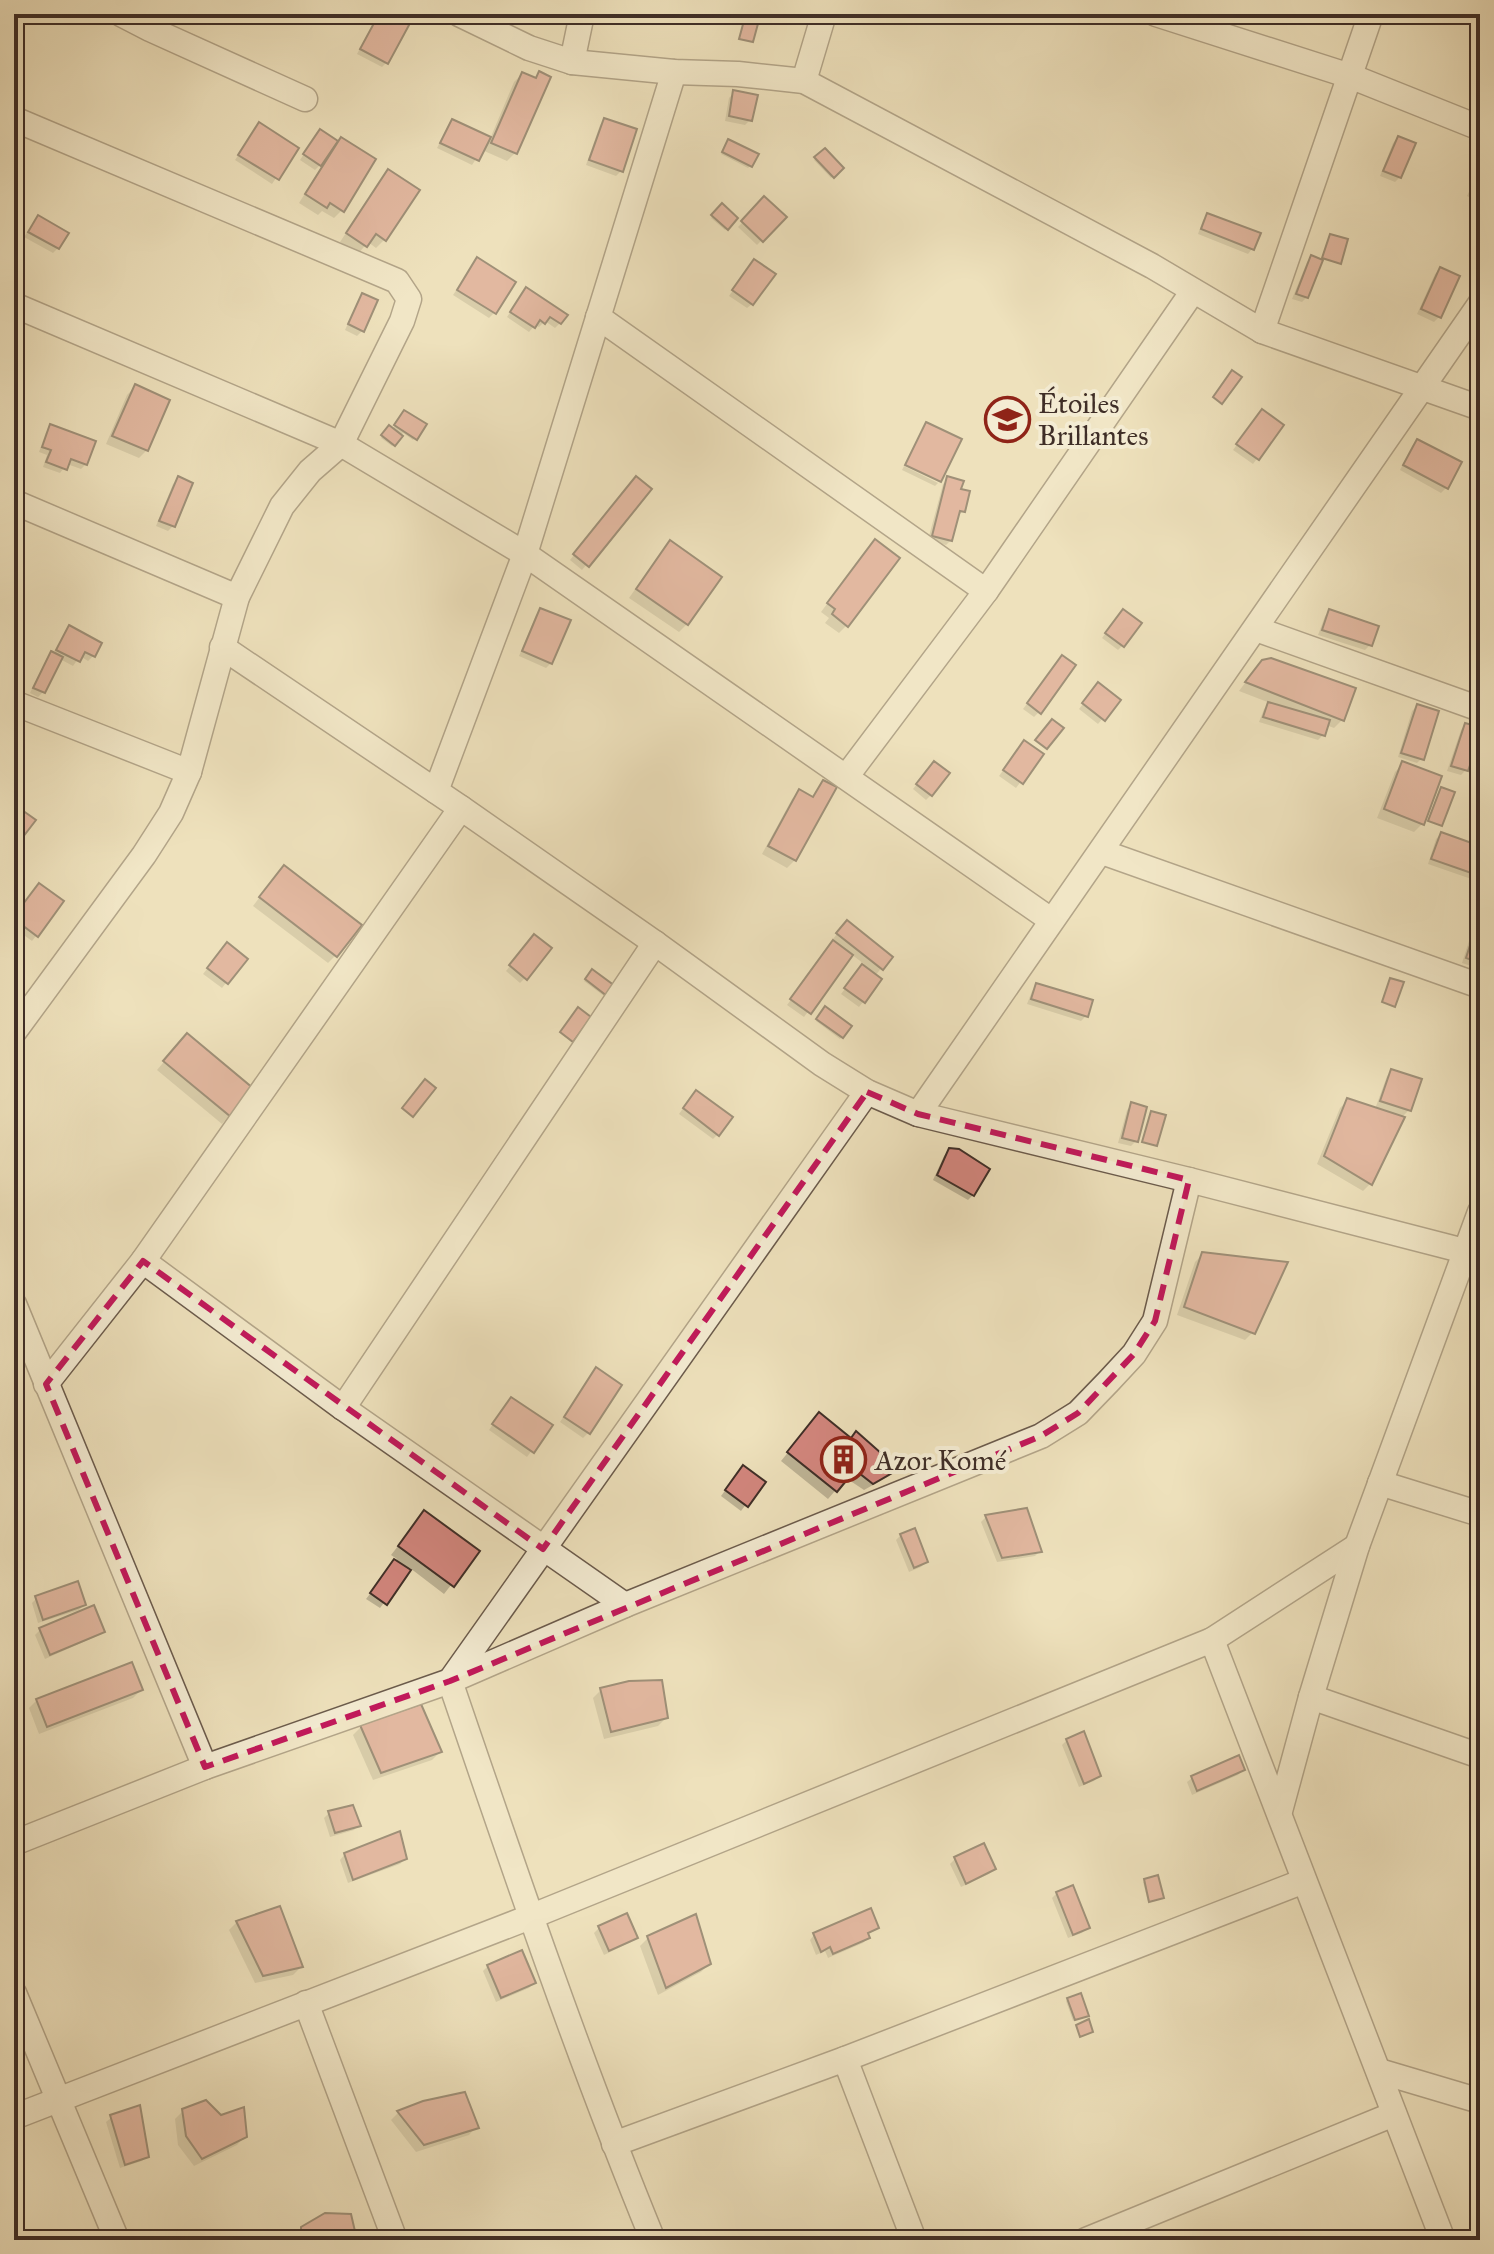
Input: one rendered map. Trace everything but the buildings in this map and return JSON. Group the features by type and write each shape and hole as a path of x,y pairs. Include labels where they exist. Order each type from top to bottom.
{"street":[{"path":"121,14 305,99"},
{"path":"459,14 529,48 572,62 804,81 1152,266 1262,331 1480,408"},
{"path":"572,62 582,14"},
{"path":"804,81 824,14"},
{"path":"1156,14 1185,19 1350,76 1480,128"},
{"path":"1262,331 1371,14"},
{"path":"436,791 525,554 674,72"},
{"path":"14,119 397,281 409,299 402,321 341,444 310,471 282,506 237,597 189,772 171,813 14,1032"},
{"path":"846,777 986,591 1193,291"},
{"path":"918,1114 1480,304"},
{"path":"14,305 341,444 525,554 1051,920"},
{"path":"598,317 986,591"},
{"path":"14,502 237,597"},
{"path":"1256,629 1480,709"},
{"path":"222,647 461,808 822,1064 867,1092 918,1114 1473,1253"},
{"path":"14,703 189,772"},
{"path":"46,1384 143,1261 461,808"},
{"path":"1102,852 1480,986"},
{"path":"343,1408 655,943"},
{"path":"450,1681 867,1092"},
{"path":"14,1843 205,1767 450,1681 625,1605 1041,1436 1078,1413 1134,1354 1155,1321 1189,1180"},
{"path":"1280,1811 1357,1546 1473,1253 1480,1212"},
{"path":"143,1261 343,1408 625,1605"},
{"path":"14,1304 205,1767"},
{"path":"1380,1483 1480,1514"},
{"path":"14,2117 530,1917 1212,1640 1357,1546"},
{"path":"1212,1640 1443,2240"},
{"path":"450,1681 530,1917 653,2240"},
{"path":"1311,1697 1480,1756"},
{"path":"614,2144 845,2059 1304,1881"},
{"path":"14,1993 117,2240"},
{"path":"306,2003 395,2240"},
{"path":"845,2059 914,2240"},
{"path":"1379,2071 1480,2101"},
{"path":"1086,2240 1394,2114"}],"highlighted area":[{"path":"867,1092 918,1114 1189,1180 1155,1321 1134,1354 1078,1413 1041,1436 450,1681 205,1767 46,1384 143,1261 543,1549"}],"place":[{"name":"Étoiles Brillantes","path":"1007,419"},
{"name":"Azor Komé","path":"844,1460"}]}
